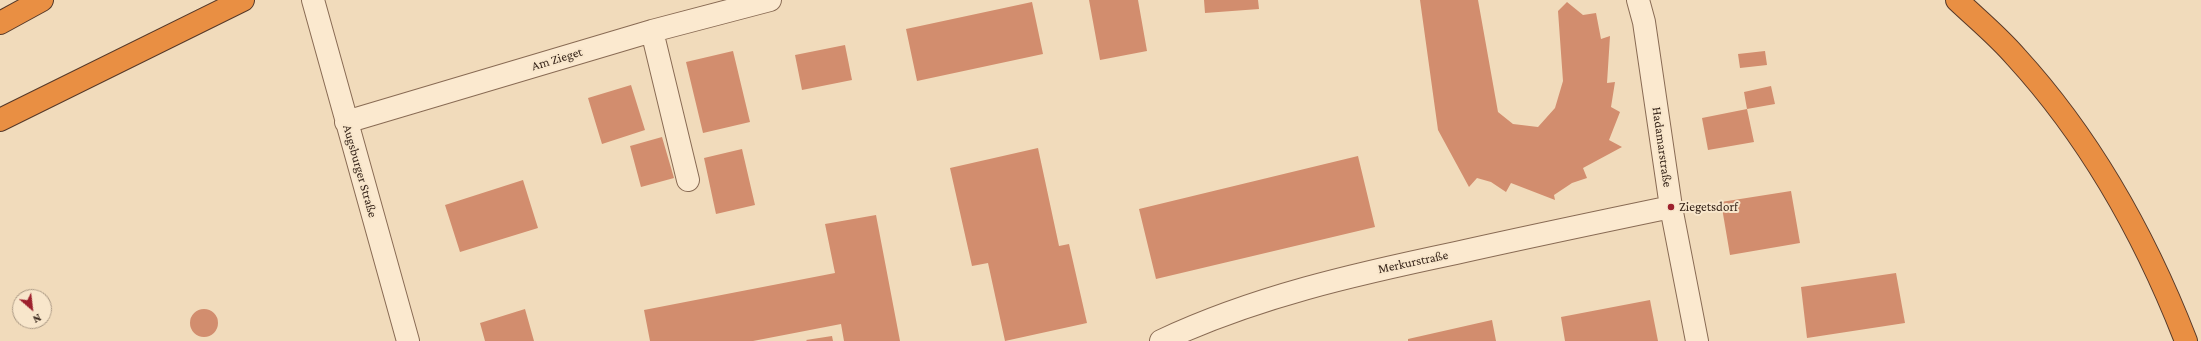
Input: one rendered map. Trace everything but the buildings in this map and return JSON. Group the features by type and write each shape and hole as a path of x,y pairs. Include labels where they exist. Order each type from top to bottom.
{"highway":[{"path":"0,23 42,0"},
{"path":"0,120 243,0"},
{"path":"1957,0 2016,56 2082,139 2137,230 2167,291 2186,341"}],"street":[{"name":"Augsburger Straße","path":"313,0 408,341"},
{"name":"Am Zieget","path":"346,122 652,31 770,0"},
{"name":"Hadamarstraße","path":"1638,0 1644,22 1671,207 1697,341"},
{"path":"652,31 688,180"},
{"name":"Merkurstraße","path":"1161,341 1240,309 1330,282 1382,269 1671,207"}],"place":[{"name":"Ziegetsdorf","path":"1671,207"}]}
